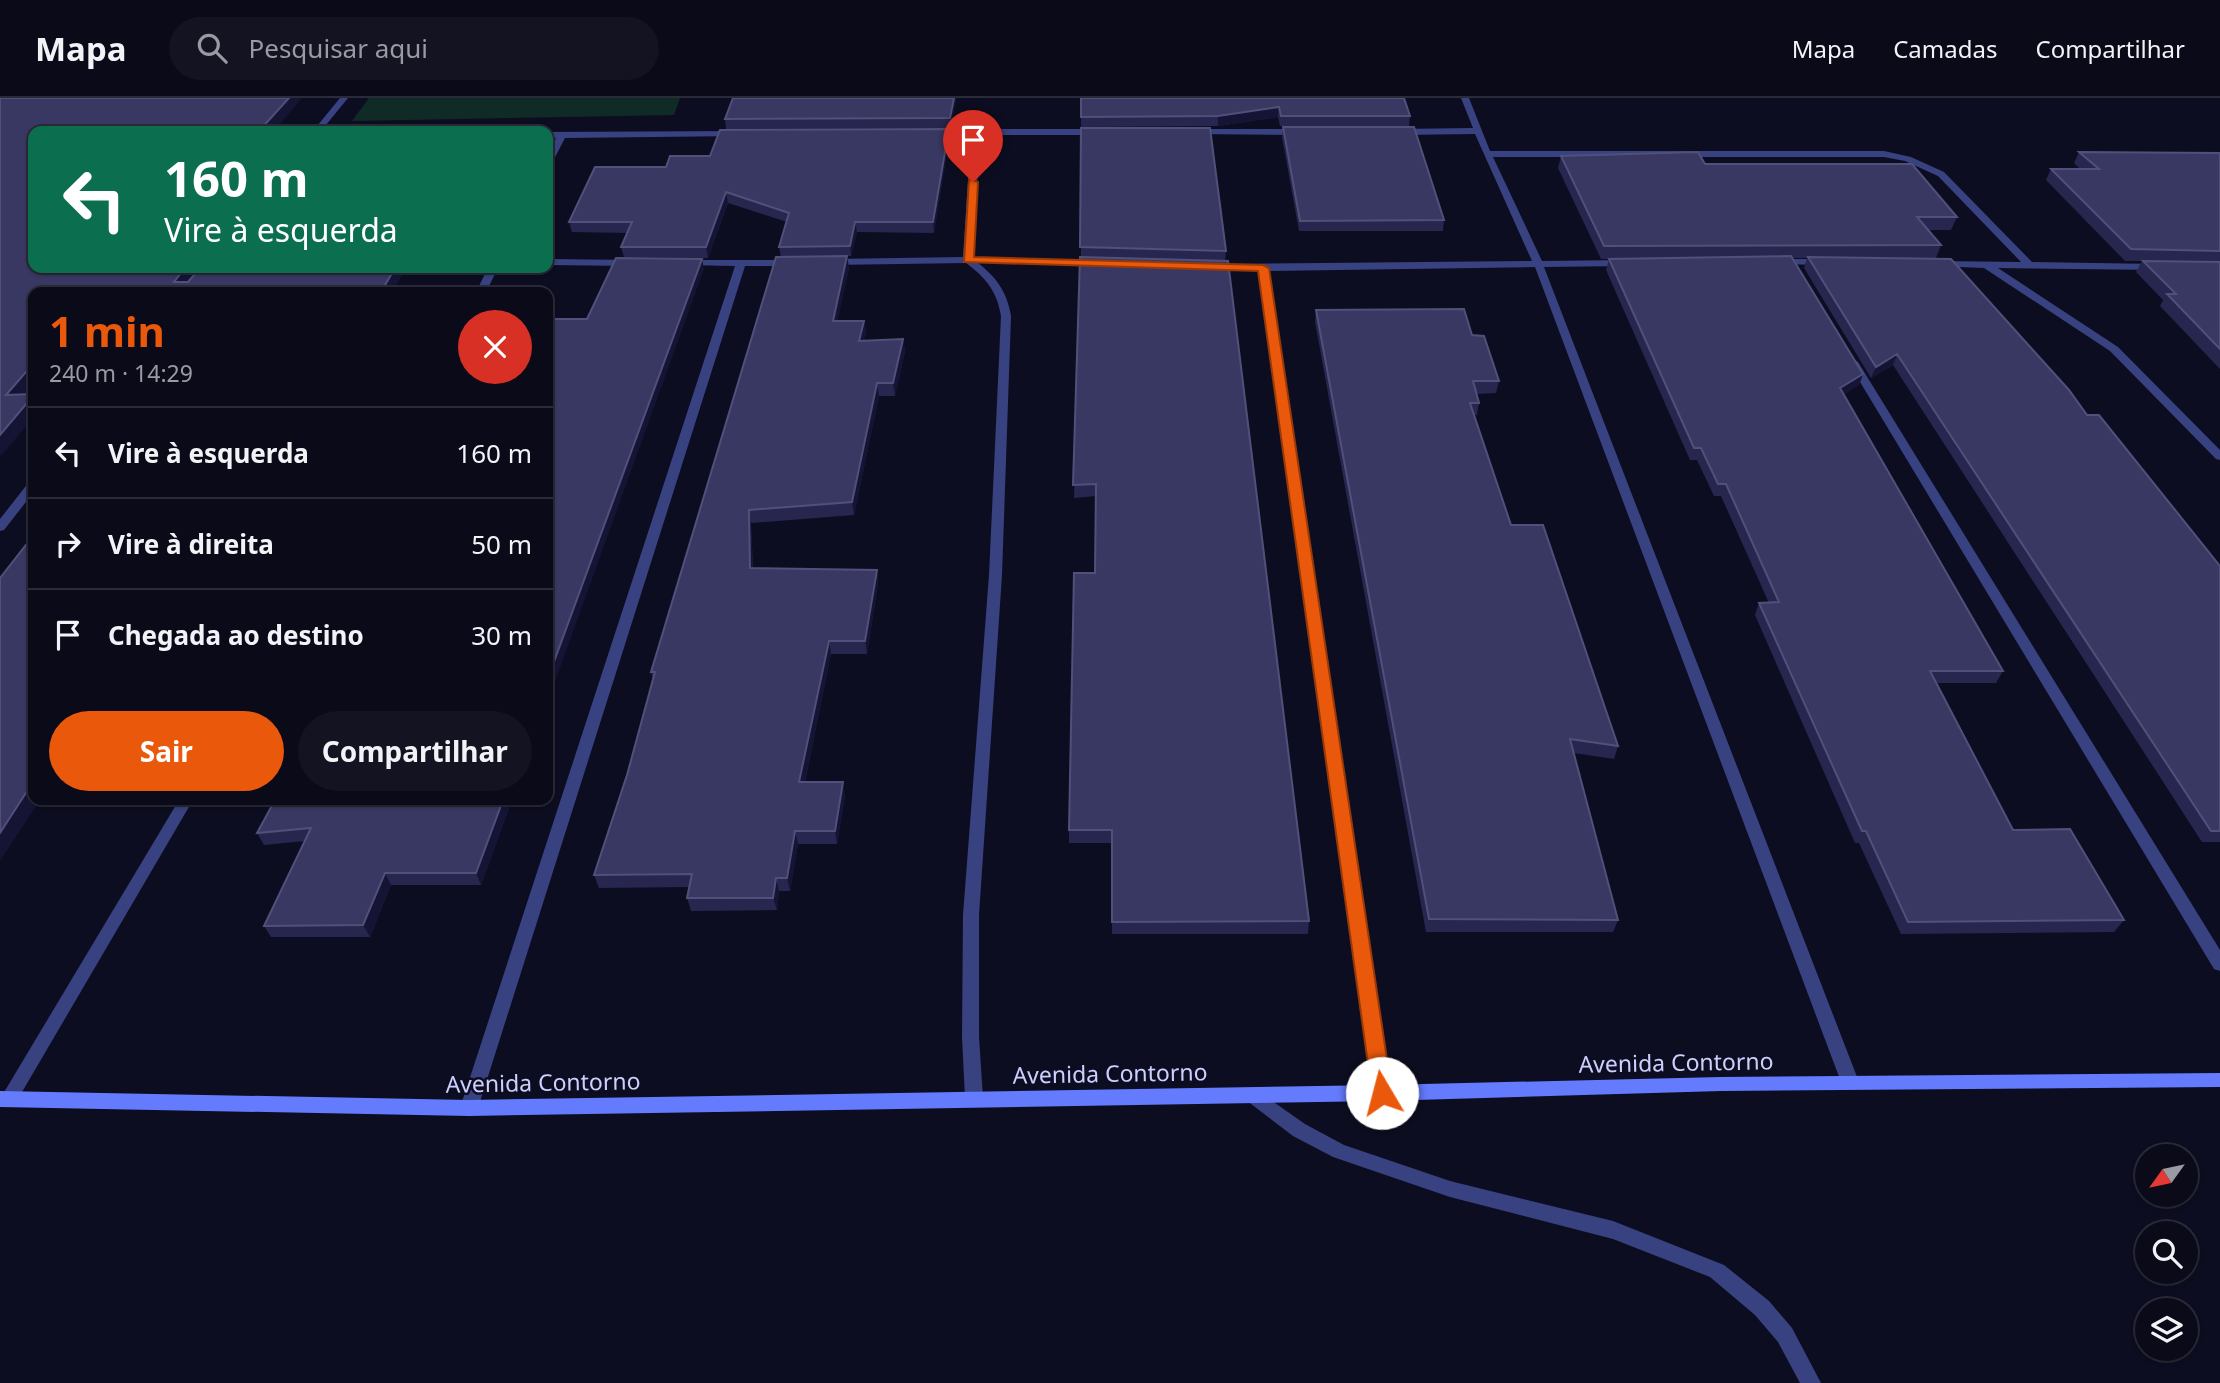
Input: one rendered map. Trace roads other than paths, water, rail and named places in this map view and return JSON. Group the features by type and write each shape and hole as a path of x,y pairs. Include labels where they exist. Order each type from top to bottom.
{"street":[{"path":"321,126 344,98"},
{"path":"1465,98 1487,154 1538,263 1850,1082"},
{"path":"1394,132 1478,131"},
{"path":"968,260 976,132"},
{"path":"921,133 1115,132"},
{"path":"1185,132 1310,132"},
{"path":"553,135 755,134"},
{"path":"553,153 562,135"},
{"path":"1487,154 1884,154 1908,159 1941,174 2029,265"},
{"path":"968,260 998,284 1004,296 1006,316 1002,467 969,914 969,1030 975,1098"},
{"path":"820,262 968,260 1105,264"},
{"path":"553,262 649,263"},
{"path":"1766,262 1796,268 1834,262"},
{"path":"676,263 807,263"},
{"path":"1198,266 1263,268 1632,263"},
{"path":"469,1108 741,264"},
{"path":"1930,264 2165,267"},
{"path":"1986,265 2114,349 2220,457"},
{"path":"1263,268 1382,1093"},
{"path":"1843,345 2220,964"},
{"path":"0,527 28,491"},
{"path":"5,1099 183,805"},
{"name":"Avenida Contorno","path":"5,1099 469,1108 1382,1093 1850,1082 2220,1080"},
{"path":"1252,1095 1299,1130 1339,1152 1450,1189 1613,1230 1717,1271 1762,1308 1785,1335 1811,1383"}]}
